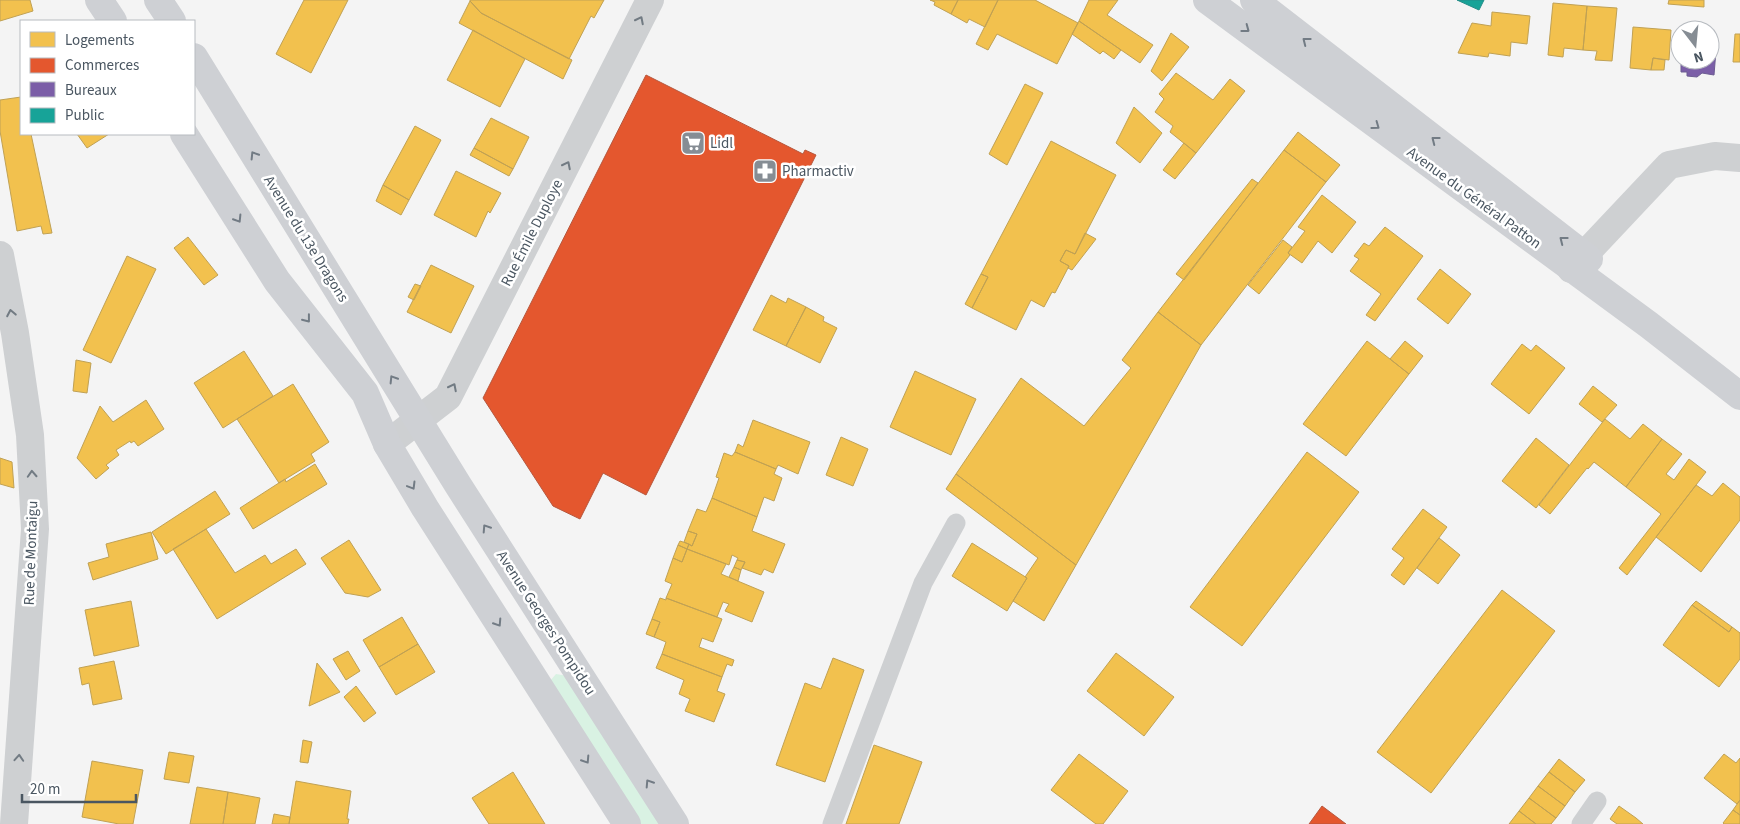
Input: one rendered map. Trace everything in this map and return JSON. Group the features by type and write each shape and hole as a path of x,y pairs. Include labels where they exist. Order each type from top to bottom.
{"main road":[{"path":"99,0 112,20"},
{"path":"158,0 171,20"},
{"name":"Avenue du Général Patton","path":"1207,0 1740,377"},
{"name":"Avenue du Général Patton","path":"1254,0 1578,263 1649,326 1740,396"},
{"name":"Avenue du 13e Dragons","path":"195,59 419,421"},
{"path":"185,135 277,281 365,393 387,444 425,508 627,824"},
{"name":"Avenue Georges Pompidou","path":"419,421 675,824"}],"street":[{"name":"Rue Émile Duploye","path":"387,444 448,397 650,0"},
{"path":"1578,263 1669,165 1715,156 1740,158"},
{"name":"Rue de Montaigu","path":"0,255 15,333 30,435 35,530 14,824"}],"lane":[{"path":"832,824 923,583 956,523"},
{"path":"1581,824 1597,801"}],"green space":[{"path":"556,674 568,676 663,824 637,824 550,681"}],"building: Logements":[{"path":"0,0 30,0 33,11 0,21"},
{"path":"304,0 348,0 311,73 276,54"},
{"path":"470,0 604,0 594,18 591,16 569,59 481,13"},
{"path":"930,0 958,0 951,14 934,5 935,2"},
{"path":"958,0 998,0 985,27 969,19 967,23 951,14"},
{"path":"998,0 1035,0 1078,23 1057,64 997,34 988,50 976,44"},
{"path":"1089,0 1118,0 1107,15 1153,45 1140,63 1079,21"},
{"path":"1669,0 1704,0 1704,7 1668,4"},
{"path":"470,1 481,13 572,60 563,79 459,23"},
{"path":"1553,3 1587,6 1583,50 1564,48 1563,57 1548,55"},
{"path":"1587,6 1617,8 1612,61 1595,60 1597,51 1583,50"},
{"path":"1492,12 1530,16 1527,44 1511,42 1510,56 1489,53 1488,57 1458,53 1472,23 1491,26"},
{"path":"1079,21 1121,50 1114,59 1103,51 1100,54 1072,34"},
{"path":"1633,27 1670,30 1669,60 1653,58 1651,70 1630,68"},
{"path":"473,30 525,59 500,107 447,80"},
{"path":"1171,33 1189,47 1162,81 1151,71"},
{"path":"1735,34 1740,34 1740,62 1733,62"},
{"path":"1653,58 1665,60 1664,70 1651,70"},
{"path":"1176,73 1213,100 1230,79 1245,91 1196,153 1170,132 1173,126 1155,112 1164,99 1159,94"},
{"path":"1025,84 1043,93 1007,165 989,154"},
{"path":"20,97 20,135 31,135 52,233 43,234 41,226 17,231 0,131 0,100"},
{"path":"1134,107 1162,133 1140,163 1116,143"},
{"path":"491,118 529,137 513,169 474,148"},
{"path":"415,126 441,140 409,200 383,185"},
{"path":"1298,132 1340,165 1326,182 1284,150"},
{"path":"78,135 107,135 87,148"},
{"path":"1051,141 1116,175 1075,254 1066,250 1060,261 1069,266 1055,293 1052,292 1044,307 1031,300 1016,330 972,308 988,277 981,274"},
{"path":"1184,143 1196,153 1175,179 1163,170"},
{"path":"474,148 513,169 509,176 470,155"},
{"path":"1284,150 1326,182 1201,345 1158,312"},
{"path":"456,171 501,193 490,213 488,211 476,237 434,215"},
{"path":"1252,179 1258,183 1184,280 1176,274"},
{"path":"383,185 409,200 401,215 376,201"},
{"path":"1322,195 1356,222 1332,253 1318,241 1302,263 1288,253 1305,231 1298,227"},
{"path":"1385,227 1423,256 1375,321 1366,315 1381,294 1350,271 1359,259 1354,256 1364,243 1369,246"},
{"path":"1085,233 1096,239 1072,270 1060,261 1066,250 1075,254"},
{"path":"188,237 218,275 204,285 174,248"},
{"path":"1283,240 1292,247 1288,253 1290,255 1259,294 1248,285"},
{"path":"127,256 156,269 111,363 83,350"},
{"path":"431,265 474,286 451,333 407,312"},
{"path":"1440,269 1471,294 1448,324 1417,299"},
{"path":"981,274 988,277 972,308 965,304"},
{"path":"415,284 421,286 414,300 408,297"},
{"path":"771,295 786,303 788,298 806,307 786,346 753,330"},
{"path":"806,307 824,317 823,321 837,328 820,363 786,346"},
{"path":"1158,312 1201,345 1076,565 956,474 1021,378 1084,426 1131,368 1122,360"},
{"path":"1367,341 1409,374 1346,456 1303,424"},
{"path":"1405,341 1423,356 1409,374 1390,359"},
{"path":"1522,344 1531,351 1536,345 1565,368 1529,414 1491,384"},
{"path":"244,351 273,396 223,428 194,383"},
{"path":"76,360 91,363 87,393 73,391"},
{"path":"915,371 976,399 951,455 890,427"},
{"path":"293,384 329,442 311,454 315,461 279,483 237,419"},
{"path":"1593,386 1617,405 1602,422 1579,404"},
{"path":"146,400 164,429 138,446 134,441 131,443 130,441 116,450 119,455 106,465 109,468 96,479 77,458 100,406 113,422"},
{"path":"1605,419 1630,439 1643,424 1662,439 1626,487 1594,462 1550,514 1539,505"},
{"path":"753,420 810,442 798,474 778,465 776,469 735,452 738,444 743,447"},
{"path":"841,437 868,449 853,486 826,475"},
{"path":"1536,438 1569,465 1536,508 1502,481"},
{"path":"1662,439 1682,454 1666,474 1674,480 1689,459 1706,472 1627,575 1619,568 1661,514 1626,487"},
{"path":"735,452 776,469 774,474 782,478 774,501 764,497 757,517 712,498 719,478 716,477 724,453 732,456"},
{"path":"1307,452 1359,492 1242,646 1190,607"},
{"path":"0,458 12,462 14,488 0,484"},
{"path":"315,464 327,484 253,529 240,508 285,479 286,482"},
{"path":"956,474 1076,565 1044,621 1013,601 1027,578 1025,577 1038,558 946,489"},
{"path":"1723,483 1740,497 1740,520 1701,572 1656,537 1696,485 1712,496"},
{"path":"215,491 230,514 166,554 152,532"},
{"path":"712,498 757,517 752,531 785,544 773,573 764,569 761,575 742,568 745,562 737,560 738,558 732,555 729,565 687,549 689,544 692,546 697,534 688,531 697,509 706,512"},
{"path":"1423,509 1447,527 1404,585 1391,575 1404,558 1392,549"},
{"path":"206,529 235,573 265,555 271,564 296,549 306,564 217,619 173,549"},
{"path":"688,531 697,534 692,546 684,542"},
{"path":"151,532 158,559 93,580 88,563 109,557 106,544"},
{"path":"1439,538 1460,555 1438,584 1417,568"},
{"path":"349,540 381,590 368,597 345,593 321,558"},
{"path":"680,541 689,544 687,549 678,545"},
{"path":"972,543 1027,578 1007,611 952,576"},
{"path":"678,545 687,549 682,562 673,558"},
{"path":"687,549 726,564 721,574 764,592 752,622 725,611 729,604 723,602 717,617 666,598 672,584 665,581 673,558 682,562"},
{"path":"737,560 745,562 741,570 734,567"},
{"path":"734,567 741,570 738,581 729,577"},
{"path":"1502,590 1555,631 1431,793 1377,752"},
{"path":"660,598 666,600 666,598 722,619 713,642 702,638 699,647 734,660 732,666 727,664 722,677 662,654 666,642 654,637 660,622 652,619"},
{"path":"131,601 139,646 94,656 85,610"},
{"path":"1696,601 1732,627 1729,632 1692,605"},
{"path":"1692,605 1729,632 1732,627 1740,633 1740,659 1719,687 1663,645"},
{"path":"402,617 418,644 379,667 363,640"},
{"path":"652,619 660,622 654,637 646,634"},
{"path":"418,644 435,672 396,695 379,667"},
{"path":"348,651 360,671 346,680 333,659"},
{"path":"1116,653 1174,697 1144,736 1087,691"},
{"path":"662,654 722,677 717,691 725,694 714,722 685,711 690,699 679,694 684,680 656,668"},
{"path":"833,658 864,670 825,782 776,765 805,683 821,689"},
{"path":"114,661 122,699 93,705 89,683 82,685 79,668"},
{"path":"317,663 340,692 309,706"},
{"path":"356,686 376,713 364,722 344,697"},
{"path":"303,740 312,742 308,763 300,762"},
{"path":"874,745 922,762 899,824 846,824"},
{"path":"169,752 194,756 189,783 164,779"},
{"path":"1079,754 1128,791 1103,824 1096,824 1051,790"},
{"path":"1724,754 1736,763 1740,758 1740,800 1737,804 1704,778"},
{"path":"1559,759 1585,780 1575,792 1549,772"},
{"path":"92,761 143,770 133,824 119,824 82,817"},
{"path":"513,772 545,824 489,824 472,798"},
{"path":"1549,772 1575,792 1565,806 1538,786"},
{"path":"296,781 351,791 348,824 289,824"},
{"path":"1538,786 1565,806 1556,818 1529,798"},
{"path":"197,787 228,792 223,824 190,824"},
{"path":"228,792 260,798 255,824 223,824"},
{"path":"1529,798 1556,818 1551,824 1536,824 1519,811"},
{"path":"1740,800 1740,815 1733,810"},
{"path":"1619,806 1643,824 1617,824 1610,819"},
{"path":"1733,810 1740,815 1740,824 1724,824 1723,823"},
{"path":"1519,811 1536,824 1509,824"},
{"path":"274,814 290,817 289,824 272,824"}],"building: Commerces":[{"path":"646,75 803,154 805,150 816,155 646,495 603,473 580,519 553,506 483,398"},
{"path":"1322,806 1346,824 1309,824"}],"building: Bureaux":[{"path":"1681,70 1714,70 1714,75 1702,73 1697,77 1687,76 1687,72 1681,72"}],"building: Public":[{"path":"1457,0 1484,0 1479,10"}],"place":[{"name":"Lidl","path":"693,143"},
{"name":"Pharmactiv","path":"765,171"}]}
